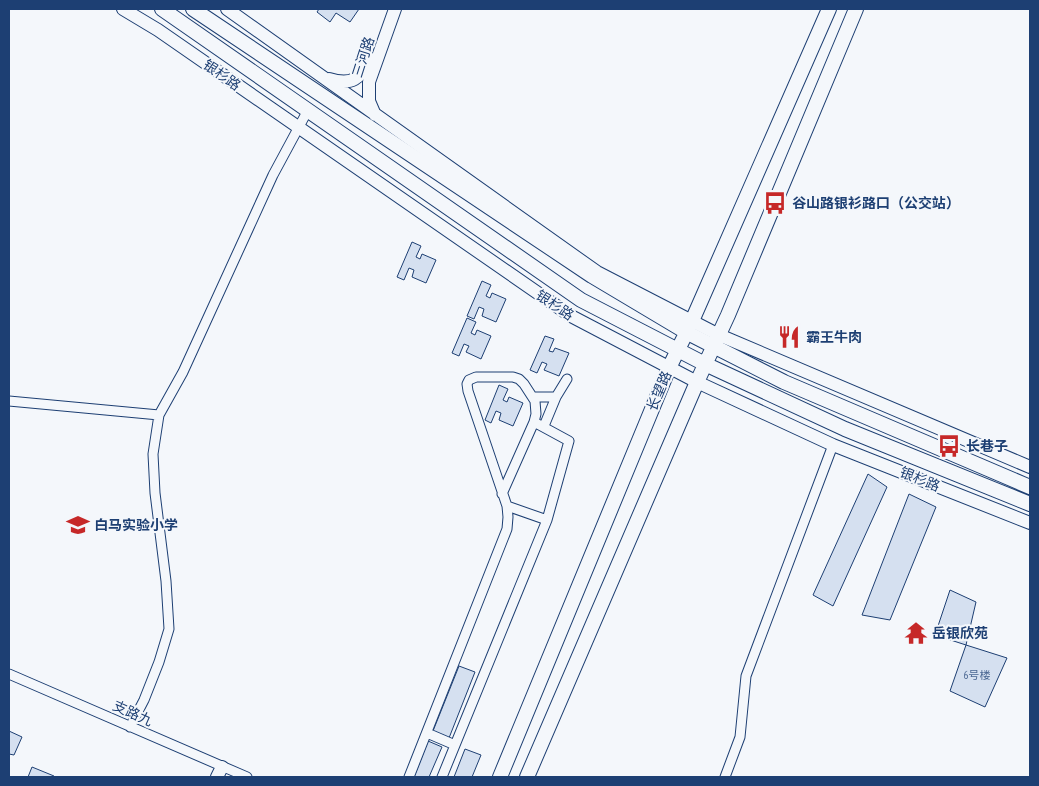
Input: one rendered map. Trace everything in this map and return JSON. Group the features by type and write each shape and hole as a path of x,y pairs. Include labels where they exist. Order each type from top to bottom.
{"main road":[{"name":"银杉路","path":"162,9 581,300 705,364 845,429 1030,504"},
{"path":"193,9 592,276 689,326 784,382 1030,487"},
{"name":"长望路","path":"500,777 669,368 829,9"},
{"path":"527,777 716,341 856,9"}],"street":[{"name":"银杉路","path":"123,9 158,30 570,316 697,382 833,445 1030,523"},
{"path":"227,9 597,272 689,326"},
{"name":"三河路","path":"324,78 346,82 362,75 387,9"},
{"name":"三河路","path":"375,115 369,101 369,82 395,9"},
{"path":"130,727 144,700 159,662 169,629 166,581 155,493 153,454 159,416 183,372 273,175 308,110"},
{"path":"716,341 1030,466"},
{"path":"409,777 505,538 508,517 506,506 502,494 467,384 469,380 476,377 519,379 533,397 536,406 534,422 502,494"},
{"path":"544,426 556,397 568,378"},
{"path":"533,397 556,397"},
{"path":"9,400 159,416"},
{"path":"442,777 547,520 569,441 534,422"},
{"path":"725,777 740,737 746,676 833,445"},
{"path":"506,506 547,520"},
{"name":"支路九","path":"9,674 130,727 219,772 247,777"},
{"path":"426,732 455,745"}],"building":[{"path":"319,9 359,9 350,22 336,13 330,22 317,12"},
{"path":"412,242 421,246 416,257 420,259 422,254 436,260 426,283 412,277 414,270 409,268 404,280 397,277"},
{"path":"482,281 491,285 486,296 490,298 492,293 506,299 496,322 482,316 484,309 479,307 474,319 467,316"},
{"path":"467,318 476,322 471,333 475,335 477,330 491,336 481,359 466,352 469,346 464,344 459,356 452,353"},
{"path":"545,336 554,339 549,351 553,352 555,348 569,353 559,376 544,370 547,364 542,362 537,373 530,370"},
{"path":"499,385 508,389 503,400 507,402 509,397 523,403 513,426 499,420 501,413 496,411 491,423 485,420"},
{"path":"868,474 887,487 833,606 813,595"},
{"path":"909,494 936,507 890,620 862,615"},
{"path":"950,590 976,602 966,645 935,635"},
{"path":"966,645 1007,658 985,707 950,691"},
{"path":"459,666 475,672 449,738 433,731"},
{"path":"9,731 22,737 14,755 9,754"},
{"path":"428,741 442,747 429,777 414,777"},
{"path":"465,749 481,755 472,777 454,777"},
{"path":"32,767 54,776 54,777 28,777"}],"place":[{"name":"谷山路银衫路口（公交站）","path":"775,203"},
{"name":"霸王牛肉","path":"789,337"},
{"name":"长巷子","path":"949,446"},
{"name":"白马实验小学","path":"78,525"},
{"name":"岳银欣苑","path":"916,633"}]}
